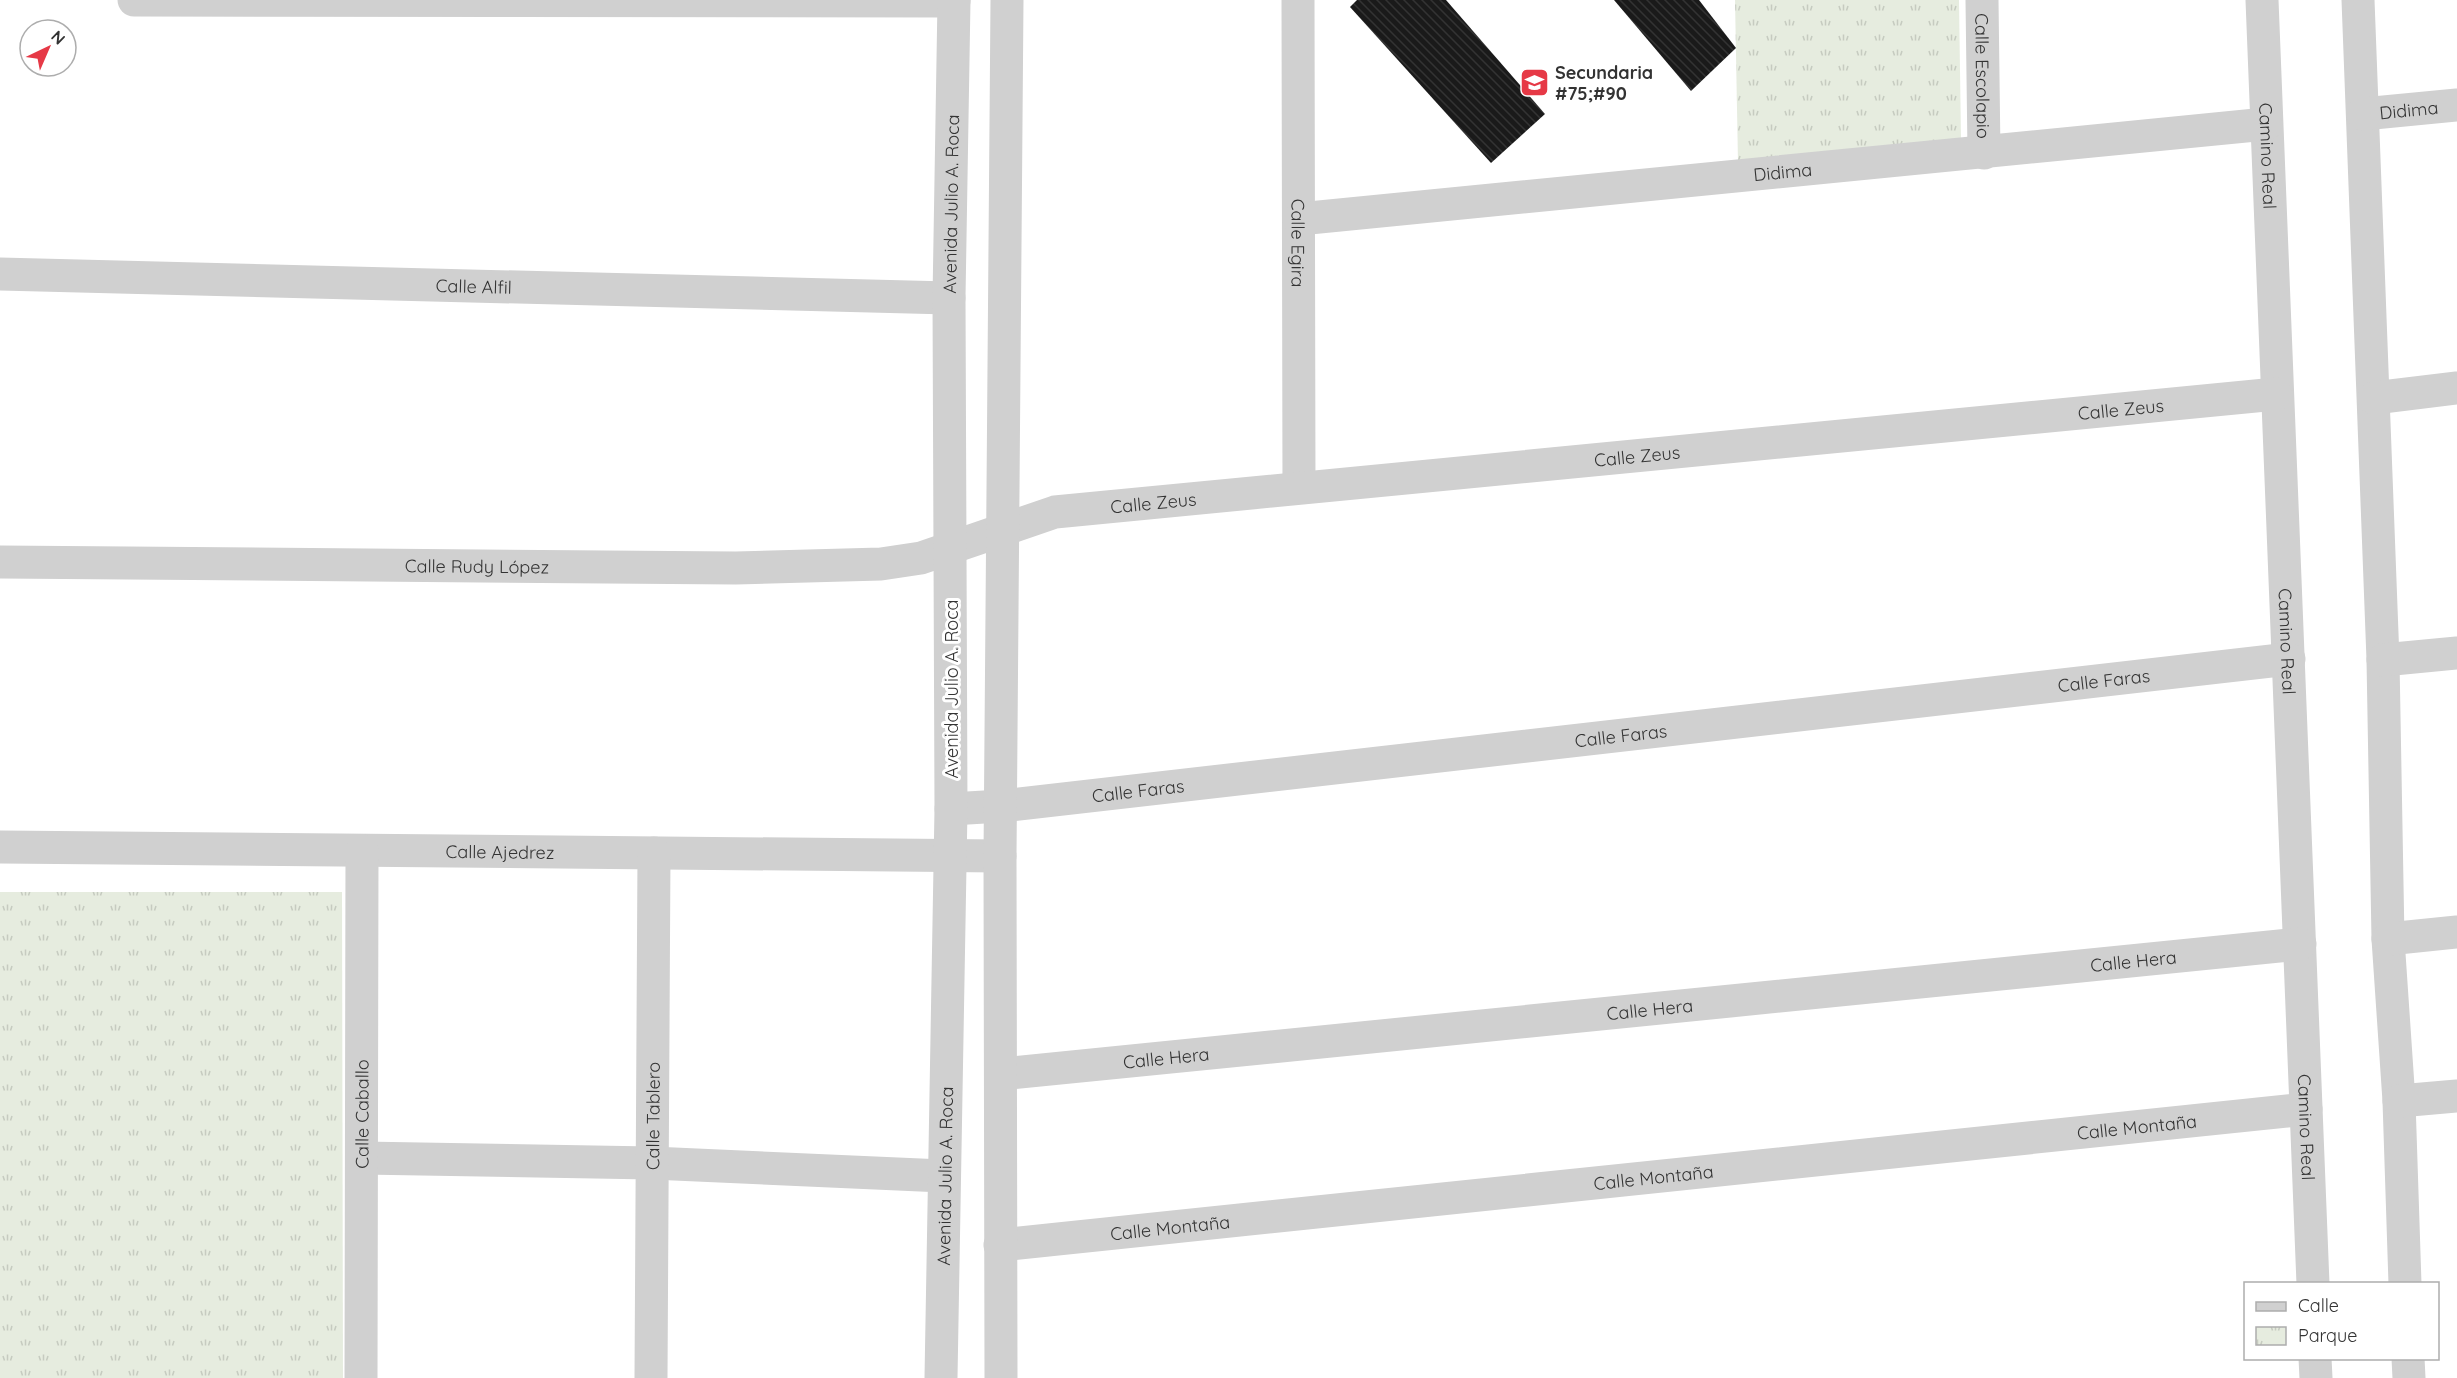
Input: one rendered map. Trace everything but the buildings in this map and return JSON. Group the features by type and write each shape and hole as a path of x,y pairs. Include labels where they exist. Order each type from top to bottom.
{"street":[{"path":"134,0 954,0"},
{"name":"Avenida Julio A. Roca","path":"941,1378 943,1176 951,855 949,298 954,0"},
{"path":"1001,1378 1000,856 1007,0"},
{"name":"Calle Egira","path":"1298,0 1299,487"},
{"name":"Calle Escolapio","path":"1982,0 1984,153"},
{"name":"Camino Real","path":"2262,0 2313,1282"},
{"path":"2358,0 2383,660 2388,939 2400,1101 2405,1282"},
{"name":"Didima","path":"2363,114 2457,105"},
{"name":"Didima","path":"1299,219 2266,124"},
{"name":"Calle Alfil","path":"0,274 949,298"},
{"path":"2374,398 2457,388"},
{"name":"Calle Zeus","path":"951,548 1055,512 2276,394"},
{"name":"Calle Rudy López","path":"0,562 736,568 881,564 921,558 951,548"},
{"path":"2383,660 2457,653"},
{"name":"Calle Faras","path":"951,809 1001,806 2289,659"},
{"name":"Calle Ajedrez","path":"0,847 1000,856"},
{"name":"Calle Caballo","path":"361,1378 362,851"},
{"name":"Calle Tablero","path":"651,1378 654,852"},
{"path":"2388,939 2457,932"},
{"name":"Calle Hera","path":"1001,1074 2300,944"},
{"path":"2400,1101 2457,1096"},
{"name":"Calle Montaña","path":"1000,1245 2306,1109"},
{"path":"362,1158 652,1163 943,1176"},
{"path":"2315,1360 2316,1378"},
{"path":"2408,1360 2409,1378"}],"green space":[{"path":"1735,0 1959,0 1961,140 1738,163"},
{"path":"0,892 342,892 343,1378 0,1378"}],"place":[{"name":"Secundaria #75;#90","path":"1534,82"}]}
